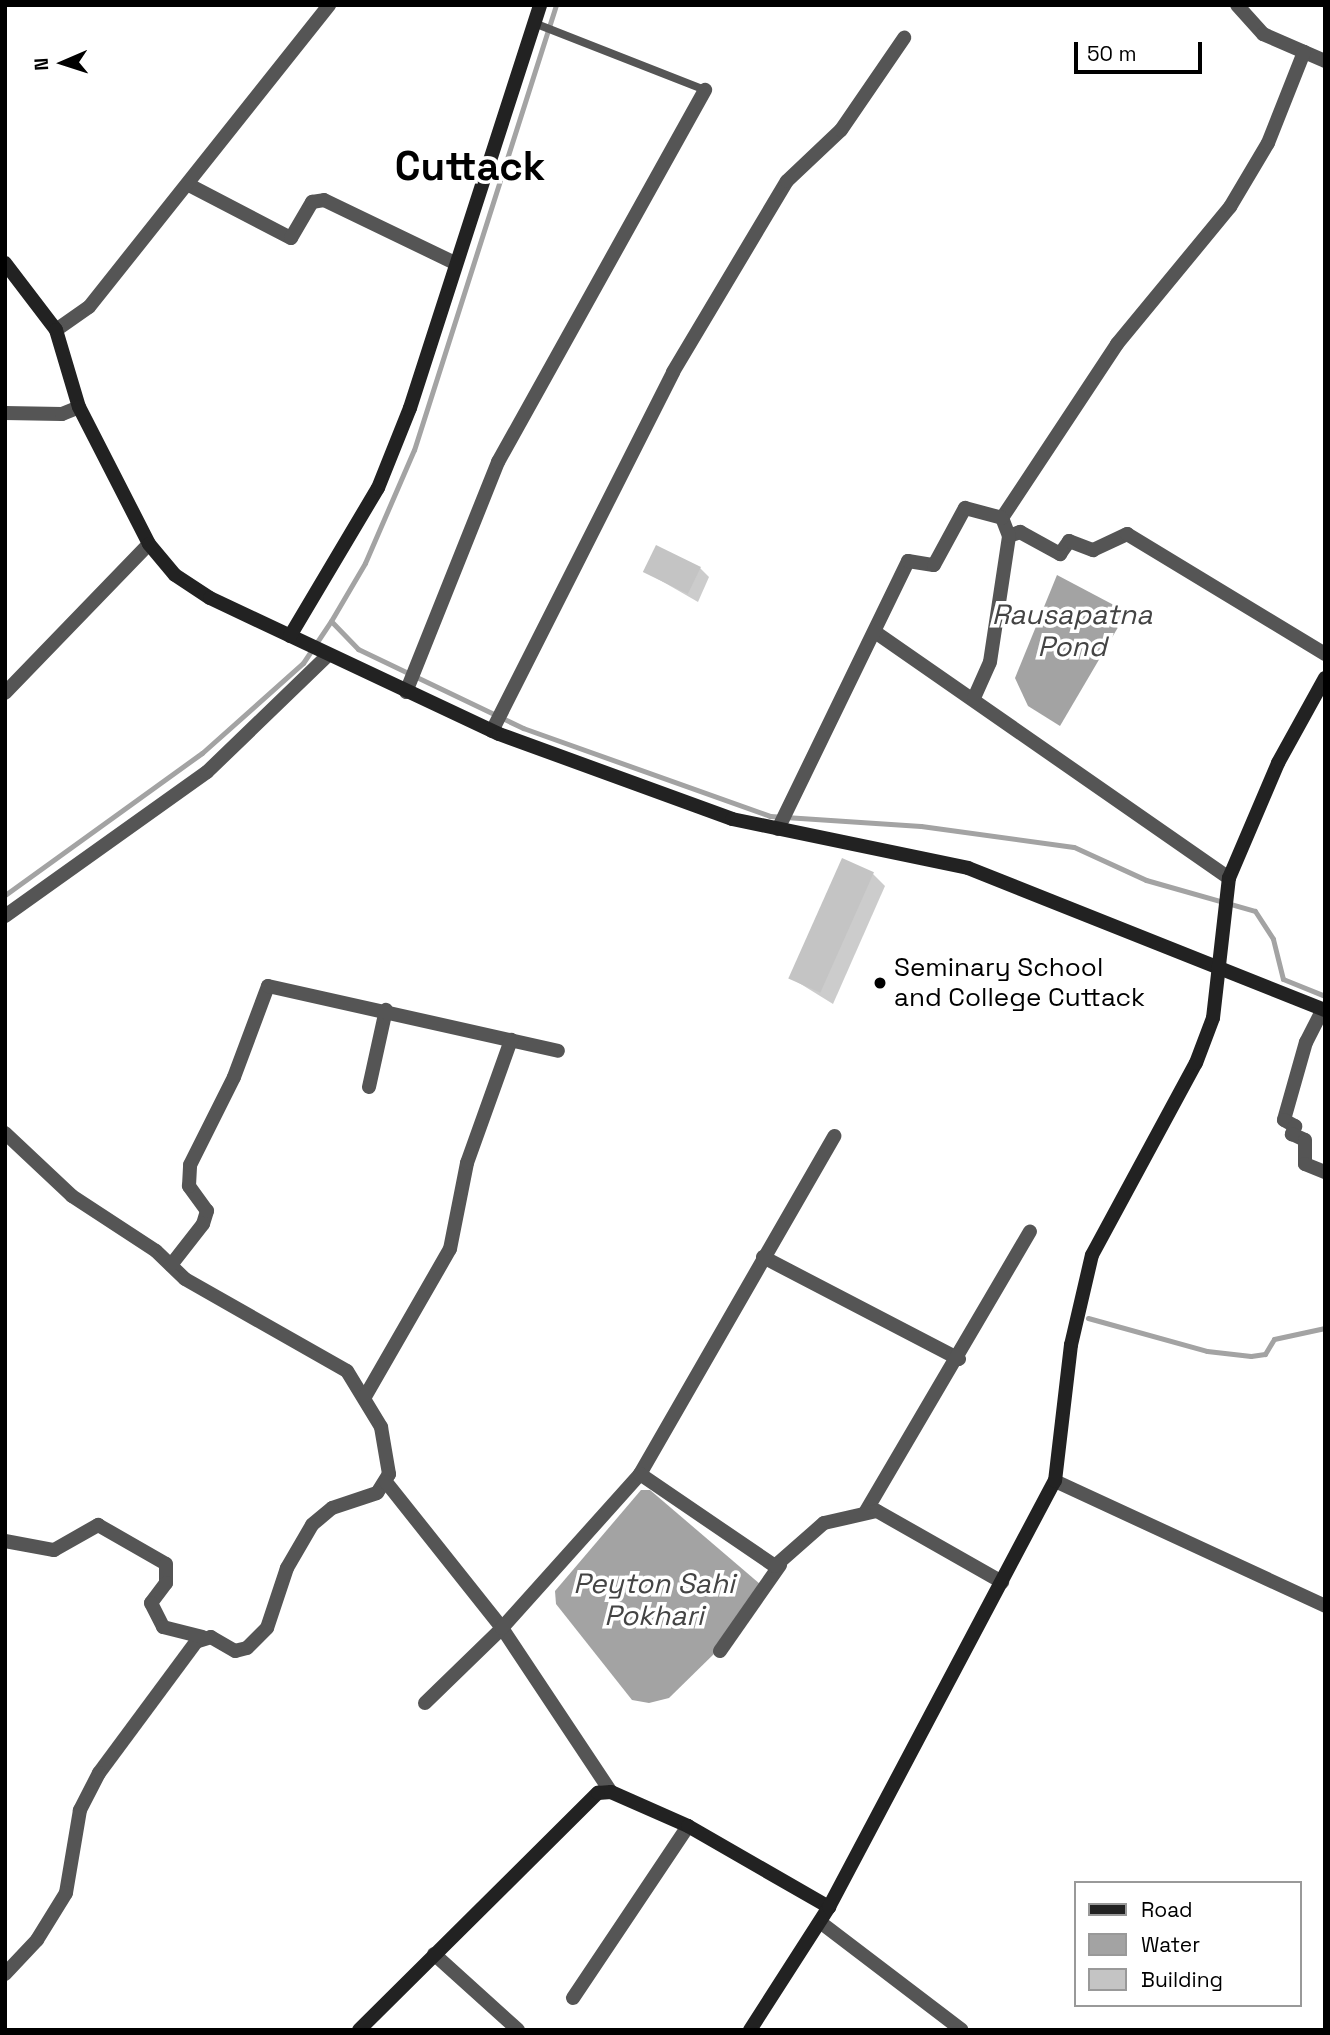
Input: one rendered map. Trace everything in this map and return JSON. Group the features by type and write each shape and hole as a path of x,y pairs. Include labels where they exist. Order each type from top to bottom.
{"street":[{"path":"56,331 89,307 189,185 329,5"},
{"path":"292,637 378,488 540,5"},
{"path":"1237,5 1263,34 1325,61"},
{"path":"492,731 673,372 788,181 841,130 904,38"},
{"path":"1002,518 1117,344 1230,207 1268,143 1304,52"},
{"path":"406,692 498,462 705,90"},
{"path":"189,185 291,238 312,202 324,200 455,263"},
{"path":"5,263 56,331 79,407 149,544 175,575 210,598 492,731 732,819 968,868 1324,1010 1306,1042 1284,1120 1295,1126 1292,1135 1305,1140 1305,1164 1325,1172"},
{"path":"5,413 62,414 79,407"},
{"path":"778,829 908,561 934,565 965,508 1002,518"},
{"path":"974,698 990,662 1009,536 1002,518"},
{"path":"1009,536 1020,532 1060,554 1069,541 1093,550 1127,534 1325,654"},
{"path":"5,693 149,544"},
{"path":"875,632 974,698 1038,751 1229,878"},
{"path":"5,916 207,772 324,654"},
{"path":"750,2030 829,1907 1055,1481 1071,1345 1092,1255 1196,1063 1213,1018 1224,899 1229,878 1278,763 1325,678"},
{"path":"171,1265 207,1211 187,1180 234,1077 264,991 278,985 558,1051"},
{"path":"369,1087 386,1010"},
{"path":"366,1395 450,1249 467,1163 511,1040"},
{"path":"5,1133 72,1196 228,1307 347,1371 366,1395 387,1450 386,1482 502,1628 611,1792"},
{"path":"425,1703 502,1628 640,1474 834,1136"},
{"path":"866,1511 959,1359 1030,1231"},
{"path":"763,1257 959,1359"},
{"path":"640,1474 780,1565"},
{"path":"1055,1481 1325,1605"},
{"path":"5,1541 54,1550 98,1525 166,1564 166,1583 151,1603 163,1627 203,1637 234,1651 247,1648 267,1628 287,1568 312,1525 386,1482"},
{"path":"720,1651 780,1565 824,1523 866,1511 877,1511 1002,1582"},
{"path":"5,1974 37,1940 66,1893 80,1810 99,1773 203,1637"},
{"path":"359,2030 572,1814 598,1793 611,1792 688,1826 829,1907"},
{"path":"573,1998 688,1826"},
{"path":"820,1922 962,2030"},
{"path":"434,1954 518,2030"}],"lane":[{"path":"534,23 705,90"}],"water":[{"name":"Rausapatna Pond","path":"1057,575 1127,612 1060,726 1028,706 1015,678"},
{"name":"Peyton Sahi Pokhari","path":"641,1490 650,1490 760,1584 719,1649 669,1698 649,1703 632,1700 556,1604 555,1591"}],"building":[{"path":"656,545 701,567 688,594 643,572"},
{"path":"842,858 874,872 820,993 788,979"}],"waterway":[{"path":"5,895 202,753 303,663 331,621 365,563 414,450 556,5"},
{"path":"331,621 358,649 523,728 770,816 921,826 1074,847 1146,880 1255,911 1273,939 1283,979 1325,996"},
{"path":"1088,1318 1207,1351 1251,1356 1265,1354 1274,1339 1325,1328"}],"place":[{"name":"Seminary School and College Cuttack","path":"880,983"}],"district":[{"name":"Cuttack","path":"470,167"}]}
